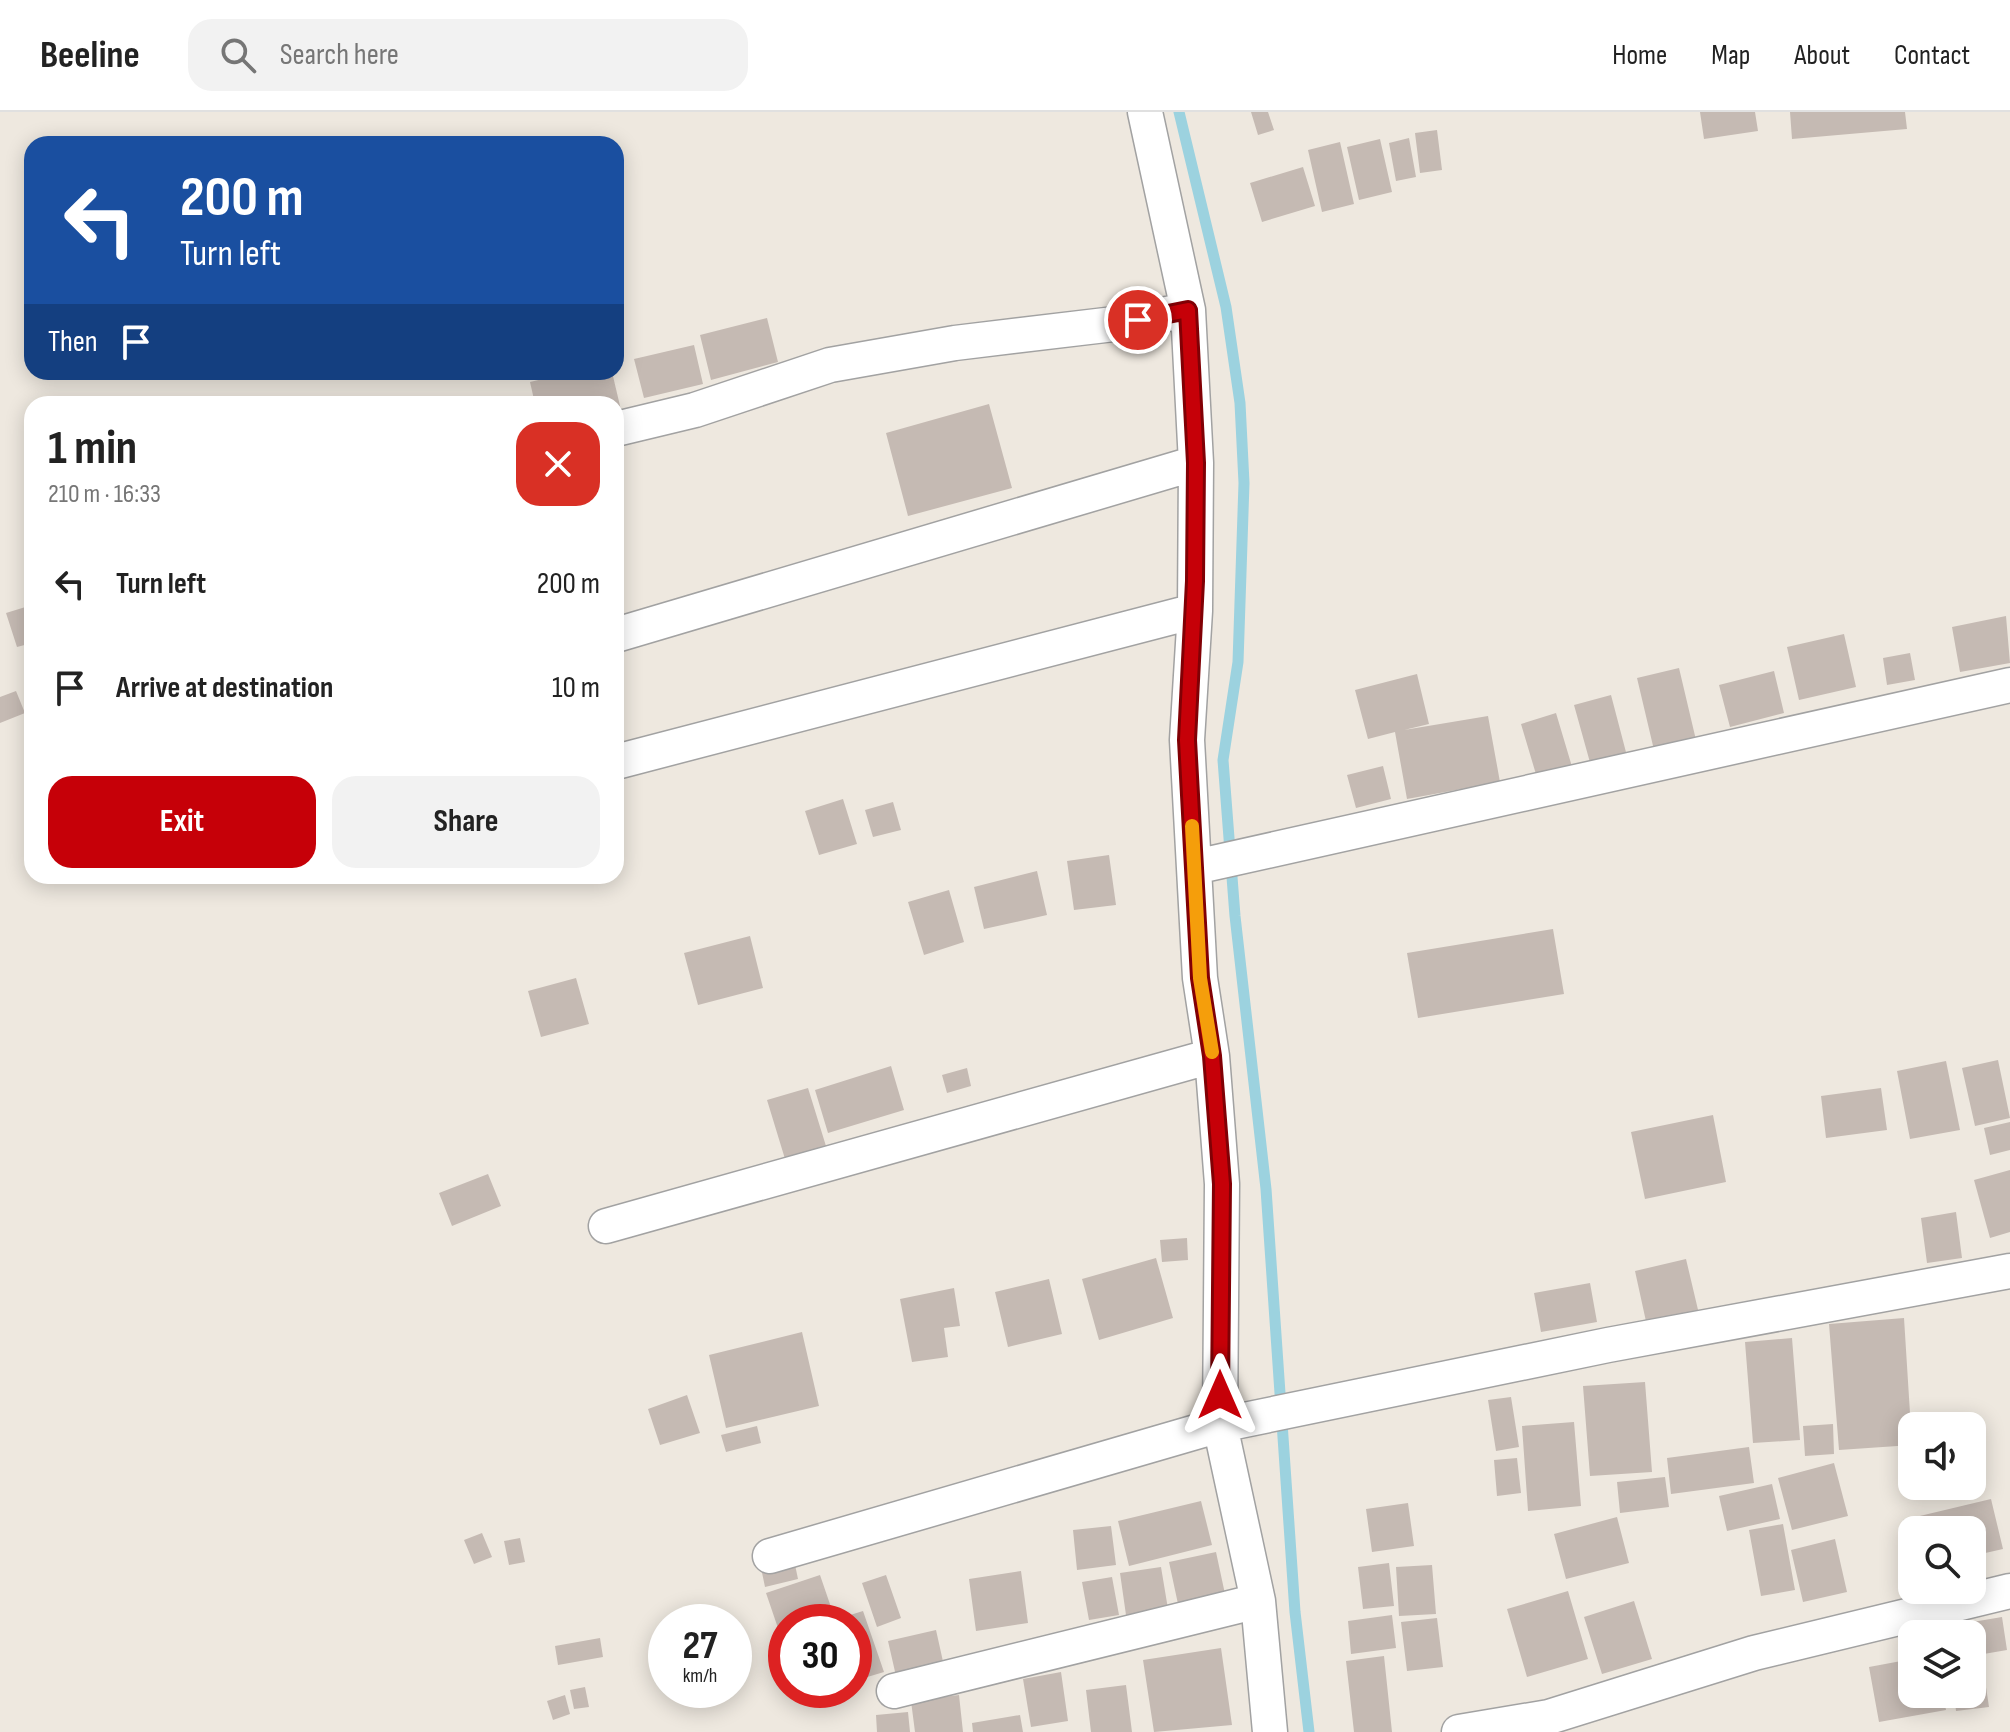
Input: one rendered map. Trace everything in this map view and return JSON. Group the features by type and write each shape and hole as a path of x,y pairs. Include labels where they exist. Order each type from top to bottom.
{"street":[{"path":"1145,112 1188,310 1196,463 1195,611 1187,740 1202,866 1200,978 1212,1056 1236,1422 1270,1732"},
{"path":"624,427 695,410 830,365 955,343 1114,324 1188,310"},
{"path":"624,633 1196,463"},
{"path":"624,760 1195,611"},
{"path":"1202,866 2010,685"},
{"path":"606,1226 1212,1056"},
{"path":"770,1556 1236,1422 1301,1411 1608,1345 2010,1271"},
{"path":"1459,1732 1549,1717 1754,1653 2010,1591"},
{"path":"894,1691 1258,1601"}],"building":[{"path":"1251,112 1268,112 1274,130 1258,135"},
{"path":"1700,112 1755,112 1758,131 1704,139"},
{"path":"1790,112 1905,112 1907,129 1792,139"},
{"path":"1437,130 1442,170 1420,173 1415,133"},
{"path":"1409,138 1416,177 1396,181 1389,143"},
{"path":"1380,139 1392,192 1359,200 1347,147"},
{"path":"1340,142 1354,204 1322,212 1308,150"},
{"path":"1303,167 1315,206 1262,222 1250,183"},
{"path":"767,318 778,362 711,380 700,335"},
{"path":"694,345 703,384 644,398 634,359"},
{"path":"614,380 618,396 533,396 530,382"},
{"path":"989,404 1012,488 908,516 886,433"},
{"path":"24,607 24,645 17,647 6,613"},
{"path":"2006,616 2010,663 1960,672 1952,627"},
{"path":"1844,634 1856,687 1799,700 1787,647"},
{"path":"1910,653 1915,680 1887,685 1883,658"},
{"path":"1679,668 1696,740 1654,750 1637,678"},
{"path":"1774,671 1784,713 1730,727 1719,685"},
{"path":"1417,674 1429,724 1404,730 1488,716 1500,782 1407,799 1395,732 1368,739 1355,690"},
{"path":"16,691 24,713 0,723 0,697"},
{"path":"1611,695 1627,756 1591,766 1574,705"},
{"path":"1556,713 1573,770 1538,781 1521,724"},
{"path":"1383,766 1391,799 1356,808 1347,775"},
{"path":"843,799 857,844 819,855 805,811"},
{"path":"893,802 901,830 873,837 865,810"},
{"path":"1109,855 1116,905 1074,910 1067,861"},
{"path":"1037,871 1047,915 984,929 974,887"},
{"path":"949,890 964,942 924,955 908,902"},
{"path":"1553,929 1564,994 1418,1018 1407,953"},
{"path":"750,936 763,988 698,1005 684,953"},
{"path":"576,978 589,1024 541,1037 528,991"},
{"path":"1998,1060 2010,1118 1975,1126 1962,1068"},
{"path":"1946,1061 1960,1130 1910,1139 1897,1071"},
{"path":"891,1066 904,1110 828,1133 815,1090"},
{"path":"967,1068 971,1086 947,1093 942,1075"},
{"path":"808,1088 830,1159 789,1172 767,1100"},
{"path":"1881,1088 1887,1130 1826,1138 1821,1096"},
{"path":"1713,1115 1726,1182 1645,1199 1631,1132"},
{"path":"2010,1122 2010,1150 1990,1155 1984,1128"},
{"path":"2010,1170 2010,1232 1990,1238 1974,1180"},
{"path":"488,1174 501,1206 452,1226 439,1193"},
{"path":"1956,1212 1962,1258 1927,1263 1921,1218"},
{"path":"1187,1238 1188,1260 1162,1262 1160,1240"},
{"path":"1156,1258 1173,1318 1099,1340 1082,1279"},
{"path":"1686,1259 1699,1314 1647,1326 1635,1271"},
{"path":"1049,1279 1062,1334 1008,1347 995,1292"},
{"path":"1590,1283 1597,1322 1541,1332 1534,1293"},
{"path":"954,1288 960,1326 944,1328 948,1357 912,1362 900,1299"},
{"path":"1904,1318 1910,1412 1898,1412 1898,1446 1839,1450 1829,1324"},
{"path":"802,1332 819,1406 726,1428 709,1355"},
{"path":"1792,1338 1800,1440 1753,1443 1745,1342"},
{"path":"1645,1382 1652,1472 1590,1476 1583,1386"},
{"path":"687,1395 700,1433 660,1445 648,1409"},
{"path":"1511,1397 1519,1447 1496,1451 1488,1400"},
{"path":"1574,1422 1581,1506 1528,1511 1522,1426"},
{"path":"1833,1424 1834,1454 1805,1456 1803,1426"},
{"path":"757,1426 761,1443 726,1452 721,1435"},
{"path":"1749,1447 1754,1483 1671,1494 1667,1458"},
{"path":"1517,1458 1521,1493 1497,1496 1494,1460"},
{"path":"1834,1463 1848,1516 1792,1530 1778,1478"},
{"path":"1665,1477 1669,1507 1620,1513 1617,1482"},
{"path":"1772,1484 1780,1519 1727,1531 1719,1496"},
{"path":"1991,1499 2003,1549 1986,1553 1986,1516 1920,1516"},
{"path":"1201,1501 1212,1545 1129,1566 1118,1521"},
{"path":"1408,1503 1414,1546 1372,1552 1366,1509"},
{"path":"1617,1517 1629,1563 1566,1579 1554,1534"},
{"path":"1783,1524 1795,1590 1761,1596 1749,1530"},
{"path":"1111,1526 1116,1565 1077,1570 1073,1530"},
{"path":"482,1533 492,1557 474,1564 464,1540"},
{"path":"520,1538 525,1562 509,1565 504,1541"},
{"path":"1835,1539 1847,1592 1803,1602 1791,1550"},
{"path":"1216,1552 1225,1594 1178,1604 1169,1562"},
{"path":"793,1555 798,1579 765,1587 760,1563"},
{"path":"1389,1563 1394,1606 1363,1609 1358,1567"},
{"path":"1432,1565 1436,1614 1399,1616 1396,1567"},
{"path":"1161,1567 1168,1609 1126,1615 1120,1573"},
{"path":"1021,1571 1028,1623 976,1631 969,1579"},
{"path":"820,1575 830,1604 770,1604 766,1593"},
{"path":"886,1575 901,1618 877,1627 872,1604 869,1604 862,1583"},
{"path":"1112,1577 1119,1615 1089,1620 1082,1582"},
{"path":"1568,1591 1588,1659 1527,1677 1507,1609"},
{"path":"1634,1601 1652,1659 1602,1674 1584,1617"},
{"path":"1392,1615 1396,1648 1351,1654 1348,1621"},
{"path":"2002,1617 2007,1650 1986,1654 1984,1620"},
{"path":"1437,1618 1443,1667 1407,1671 1401,1622"},
{"path":"936,1630 944,1666 896,1676 888,1641"},
{"path":"872,1637 884,1672 872,1676"},
{"path":"600,1638 603,1657 558,1665 555,1646"},
{"path":"1221,1648 1232,1725 1154,1732 1143,1660"},
{"path":"1384,1656 1392,1732 1354,1732 1346,1661"},
{"path":"1898,1662 1898,1708 1946,1710 1879,1722 1869,1667"},
{"path":"1061,1672 1068,1721 1031,1727 1023,1679"},
{"path":"1126,1685 1132,1732 1091,1732 1086,1690"},
{"path":"585,1687 589,1707 574,1709 570,1690"},
{"path":"565,1695 570,1714 553,1720 547,1701"},
{"path":"959,1695 963,1732 915,1732 911,1701"},
{"path":"908,1712 910,1732 877,1732 876,1715"},
{"path":"1020,1715 1023,1732 973,1732 972,1723"}],"waterway":[{"path":"1179,112 1226,307 1240,403 1244,483 1238,662 1223,760 1235,916 1266,1189 1295,1612 1309,1732"}],"slow traffic":[{"path":"1192,826 1200,978 1212,1052"}],"route":[{"path":"1138,320 1188,310 1196,463 1195,611 1187,740 1200,978 1212,1056 1222,1184 1220,1395"}]}
